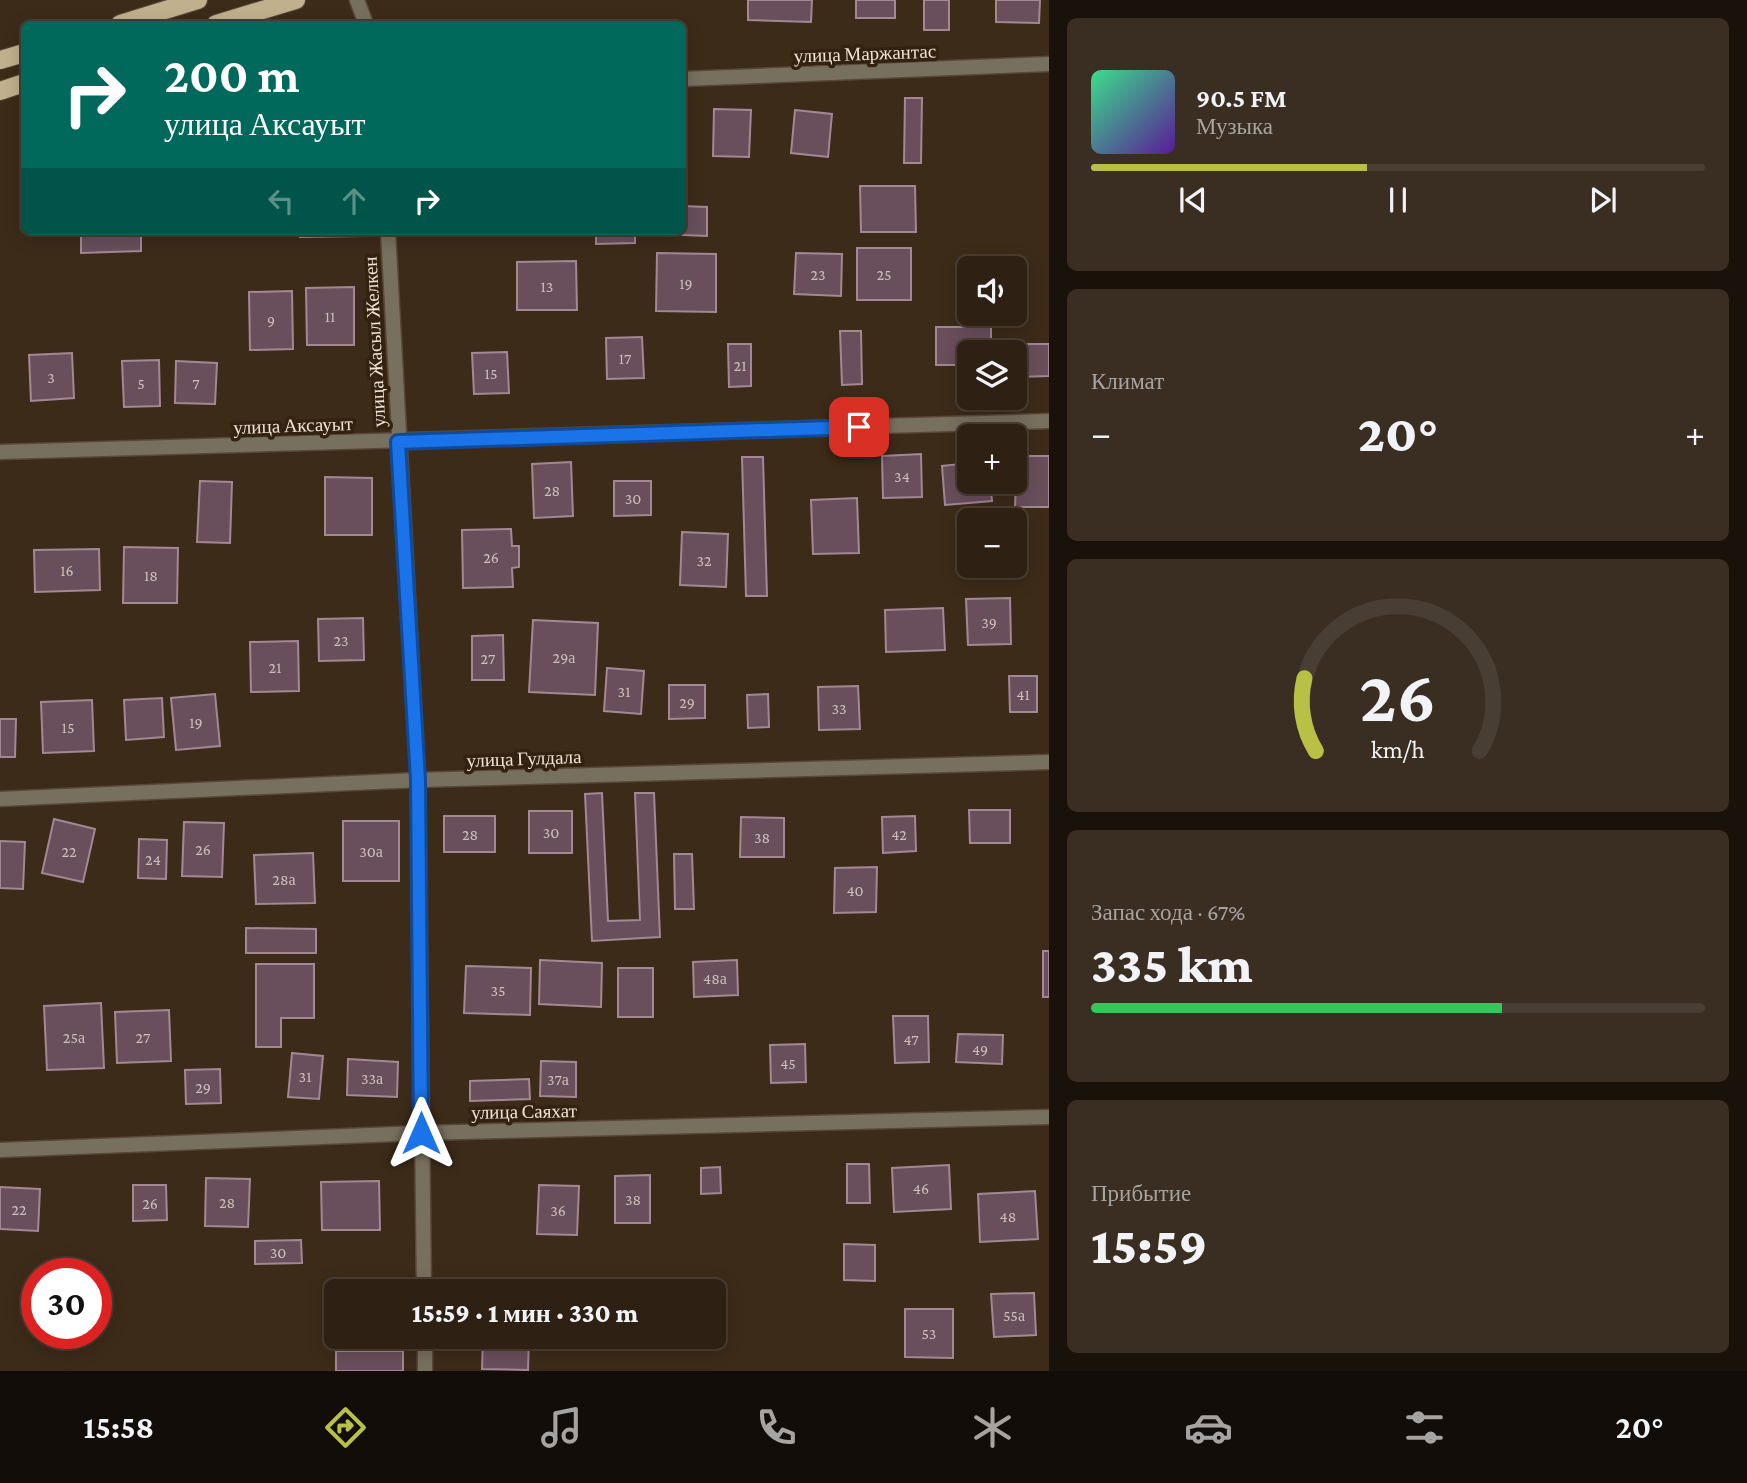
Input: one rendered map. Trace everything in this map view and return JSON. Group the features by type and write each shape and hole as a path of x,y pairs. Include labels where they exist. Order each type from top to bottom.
{"main road":[{"path":"130,21 198,0"},
{"path":"226,21 296,0"},
{"path":"0,61 21,54"},
{"path":"0,91 21,84"}],"street":[{"path":"357,0 365,21"},
{"name":"улица Маржантас","path":"686,79 1049,64"},
{"name":"улица Жасыл Желкен","path":"388,235 418,780 424,1279"},
{"name":"улица Аксауыт","path":"0,452 1049,421"},
{"name":"улица Гулдала","path":"0,799 418,780 1049,762"},
{"name":"улица Саяхат","path":"0,1150 421,1133 1049,1117"},
{"path":"425,1349 425,1371"}],"building":[{"path":"748,0 812,0 811,22 748,20"},
{"path":"856,0 895,0 895,18 856,18"},
{"path":"924,0 949,0 949,30 924,30"},
{"path":"996,0 1040,0 1039,23 996,22"},
{"path":"905,98 922,98 921,163 904,163"},
{"path":"714,109 751,110 749,157 713,156"},
{"path":"795,110 832,114 828,157 791,153"},
{"path":"860,186 915,186 916,232 861,232"},
{"path":"686,206 707,207 707,236 683,235 686,235"},
{"path":"81,235 141,235 141,251 81,253"},
{"path":"300,235 363,235 363,236"},
{"path":"596,235 635,235 635,243 596,244"},
{"path":"857,248 911,248 911,300 857,300"},
{"path":"657,253 716,254 716,312 656,311"},
{"path":"796,253 842,254 841,296 794,294"},
{"path":"576,261 577,310 517,310 517,262"},
{"path":"354,287 354,345 307,345 306,288"},
{"path":"292,291 293,349 250,350 249,292"},
{"path":"936,327 991,327 991,340 957,340 957,365 936,365"},
{"path":"840,331 861,331 862,384 842,385"},
{"path":"642,337 644,378 607,379 606,338"},
{"path":"728,344 751,344 751,386 729,387"},
{"path":"1027,344 1049,344 1049,376 1027,377"},
{"path":"507,352 509,393 474,394 472,353"},
{"path":"72,353 74,398 31,401 29,355"},
{"path":"159,360 160,406 124,407 122,361"},
{"path":"176,361 217,363 215,404 175,403"},
{"path":"921,454 922,497 883,498 882,456"},
{"path":"1027,456 1049,456 1049,507 1015,507 1016,494 1027,494"},
{"path":"742,457 763,457 767,596 746,596"},
{"path":"571,462 573,516 534,518 532,464"},
{"path":"957,464 957,494 991,494 992,501 945,505 942,466"},
{"path":"325,477 372,478 372,535 325,535"},
{"path":"200,481 232,482 230,543 197,542"},
{"path":"614,481 651,481 651,515 614,516"},
{"path":"857,498 859,553 813,554 811,500"},
{"path":"511,529 512,546 519,546 519,567 512,568 513,587 463,588 462,530"},
{"path":"682,532 728,534 726,587 680,585"},
{"path":"124,547 178,548 177,603 123,603"},
{"path":"99,549 100,590 35,592 34,550"},
{"path":"1010,598 1011,644 968,645 966,599"},
{"path":"943,608 945,650 886,652 885,610"},
{"path":"363,618 364,660 319,661 318,619"},
{"path":"533,620 598,623 595,695 529,692"},
{"path":"503,635 504,680 472,680 472,636"},
{"path":"298,641 299,691 251,692 250,642"},
{"path":"607,668 644,671 641,714 604,711"},
{"path":"1009,676 1037,676 1037,712 1010,712"},
{"path":"669,685 705,685 705,718 669,719"},
{"path":"858,686 860,729 819,730 818,687"},
{"path":"215,694 220,746 176,750 171,698"},
{"path":"768,694 769,727 748,728 747,695"},
{"path":"162,698 164,737 126,740 124,700"},
{"path":"92,700 94,751 43,753 41,702"},
{"path":"0,719 16,719 15,757 0,757"},
{"path":"602,793 608,921 640,920 635,793 654,793 660,937 592,941 585,794"},
{"path":"969,810 1010,810 1010,843 970,843"},
{"path":"529,811 572,811 572,853 529,853"},
{"path":"444,816 495,816 495,852 444,852"},
{"path":"915,816 916,851 883,853 882,817"},
{"path":"741,817 784,818 784,857 740,857"},
{"path":"54,819 95,829 83,882 42,873"},
{"path":"343,821 399,821 399,881 343,881"},
{"path":"184,822 224,823 222,877 182,876"},
{"path":"139,839 167,840 166,879 138,878"},
{"path":"0,841 25,842 23,889 0,888"},
{"path":"313,853 315,903 256,904 254,855"},
{"path":"674,854 692,854 694,909 675,909"},
{"path":"877,867 876,912 834,913 835,868"},
{"path":"246,928 316,929 316,953 246,953"},
{"path":"1043,951 1049,951 1049,997 1043,997"},
{"path":"540,960 602,963 601,1007 539,1004"},
{"path":"737,960 738,995 694,997 693,962"},
{"path":"256,964 314,964 314,1018 281,1018 281,1047 256,1047"},
{"path":"466,966 531,968 530,1015 464,1013"},
{"path":"618,968 653,968 653,1017 618,1017"},
{"path":"101,1003 104,1068 47,1070 44,1006"},
{"path":"169,1010 171,1061 117,1063 115,1012"},
{"path":"893,1016 928,1016 929,1062 895,1063"},
{"path":"958,1034 1003,1035 1002,1064 956,1062"},
{"path":"805,1044 806,1082 771,1083 770,1045"},
{"path":"292,1053 323,1056 319,1099 288,1097"},
{"path":"348,1059 398,1062 397,1097 347,1095"},
{"path":"541,1061 576,1062 576,1097 540,1096"},
{"path":"220,1069 221,1103 186,1104 185,1070"},
{"path":"529,1079 530,1099 470,1101 470,1081"},
{"path":"847,1164 869,1164 870,1203 847,1203"},
{"path":"949,1165 951,1209 894,1212 892,1168"},
{"path":"720,1167 721,1193 701,1194 701,1168"},
{"path":"650,1175 650,1223 615,1223 615,1176"},
{"path":"206,1178 250,1179 248,1227 205,1226"},
{"path":"379,1181 380,1230 322,1230 321,1182"},
{"path":"133,1185 166,1185 167,1220 133,1221"},
{"path":"539,1185 579,1186 577,1235 537,1234"},
{"path":"0,1187 40,1189 38,1231 0,1229"},
{"path":"1035,1191 1038,1239 980,1242 978,1194"},
{"path":"301,1240 302,1263 255,1264 255,1241"},
{"path":"844,1244 875,1245 875,1281 844,1280"},
{"path":"1034,1293 1036,1335 994,1337 991,1294"},
{"path":"905,1309 953,1309 953,1358 905,1357"},
{"path":"483,1349 529,1349 528,1370 482,1369"},
{"path":"336,1351 403,1351 403,1371 336,1371"}],"route":[{"path":"421,1133 418,780 398,442 859,427"}]}
